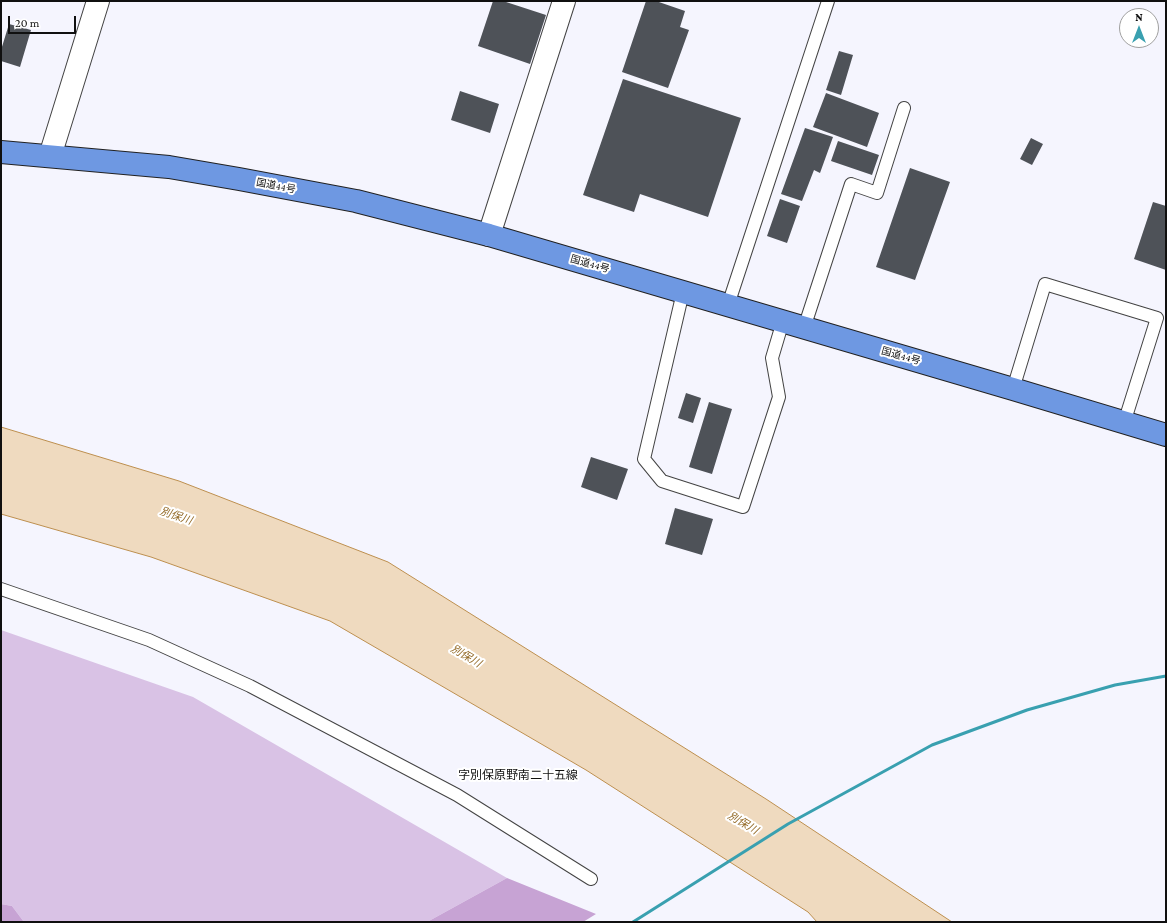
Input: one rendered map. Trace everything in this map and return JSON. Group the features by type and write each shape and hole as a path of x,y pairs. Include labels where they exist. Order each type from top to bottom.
{"highway":[{"name":"国道44号","path":"1,152 169,167 356,201 490,235 1166,435"}],"street":[{"path":"50,156 98,1"},
{"path":"490,235 564,1"}],"lane":[{"path":"728,305 828,1"},
{"path":"804,328 851,184 877,193 904,108"},
{"path":"1013,389 1045,284 1157,318 1124,423"},
{"path":"683,292 644,459 662,480 743,507 779,397 772,358 783,321"},
{"path":"1,589 149,640 250,686 457,795 591,879"}],"shaded area":[{"path":"1,630 193,697 507,878 427,922 24,922 12,906 1,904"},
{"path":"507,878 596,914 583,922 427,922"},
{"path":"1,904 12,906 24,922 1,922"}],"water":[{"name":"別保川","path":"1,427 179,481 388,562 766,799 952,922 817,922 808,912 586,770 330,621 151,557 1,514"}],"building":[{"path":"493,1 503,1 546,15 530,64 478,46"},
{"path":"646,1 656,1 685,11 680,27 689,30 668,88 622,72"},
{"path":"9,24 31,30 20,67 1,61 1,50"},
{"path":"839,51 853,55 841,95 826,90"},
{"path":"623,79 741,118 708,217 640,194 634,212 583,195"},
{"path":"460,91 499,104 490,133 451,120"},
{"path":"826,93 879,113 867,147 813,127"},
{"path":"805,128 833,137 820,173 814,170 802,201 781,194"},
{"path":"1031,138 1043,144 1032,165 1020,159"},
{"path":"838,141 879,155 872,175 831,161"},
{"path":"910,168 950,182 915,280 876,267"},
{"path":"780,199 800,206 787,243 767,236"},
{"path":"1153,202 1166,206 1166,270 1134,259"},
{"path":"686,393 701,398 693,423 678,418"},
{"path":"709,402 732,409 712,474 689,467"},
{"path":"591,457 628,469 617,500 581,487"},
{"path":"675,508 713,519 702,555 665,544"}],"railway":[{"path":"633,922 788,824 932,745 1027,710 1115,685 1166,676"}],"district":[{"name":"字別保原野南二十五線","path":"518,775"}]}
